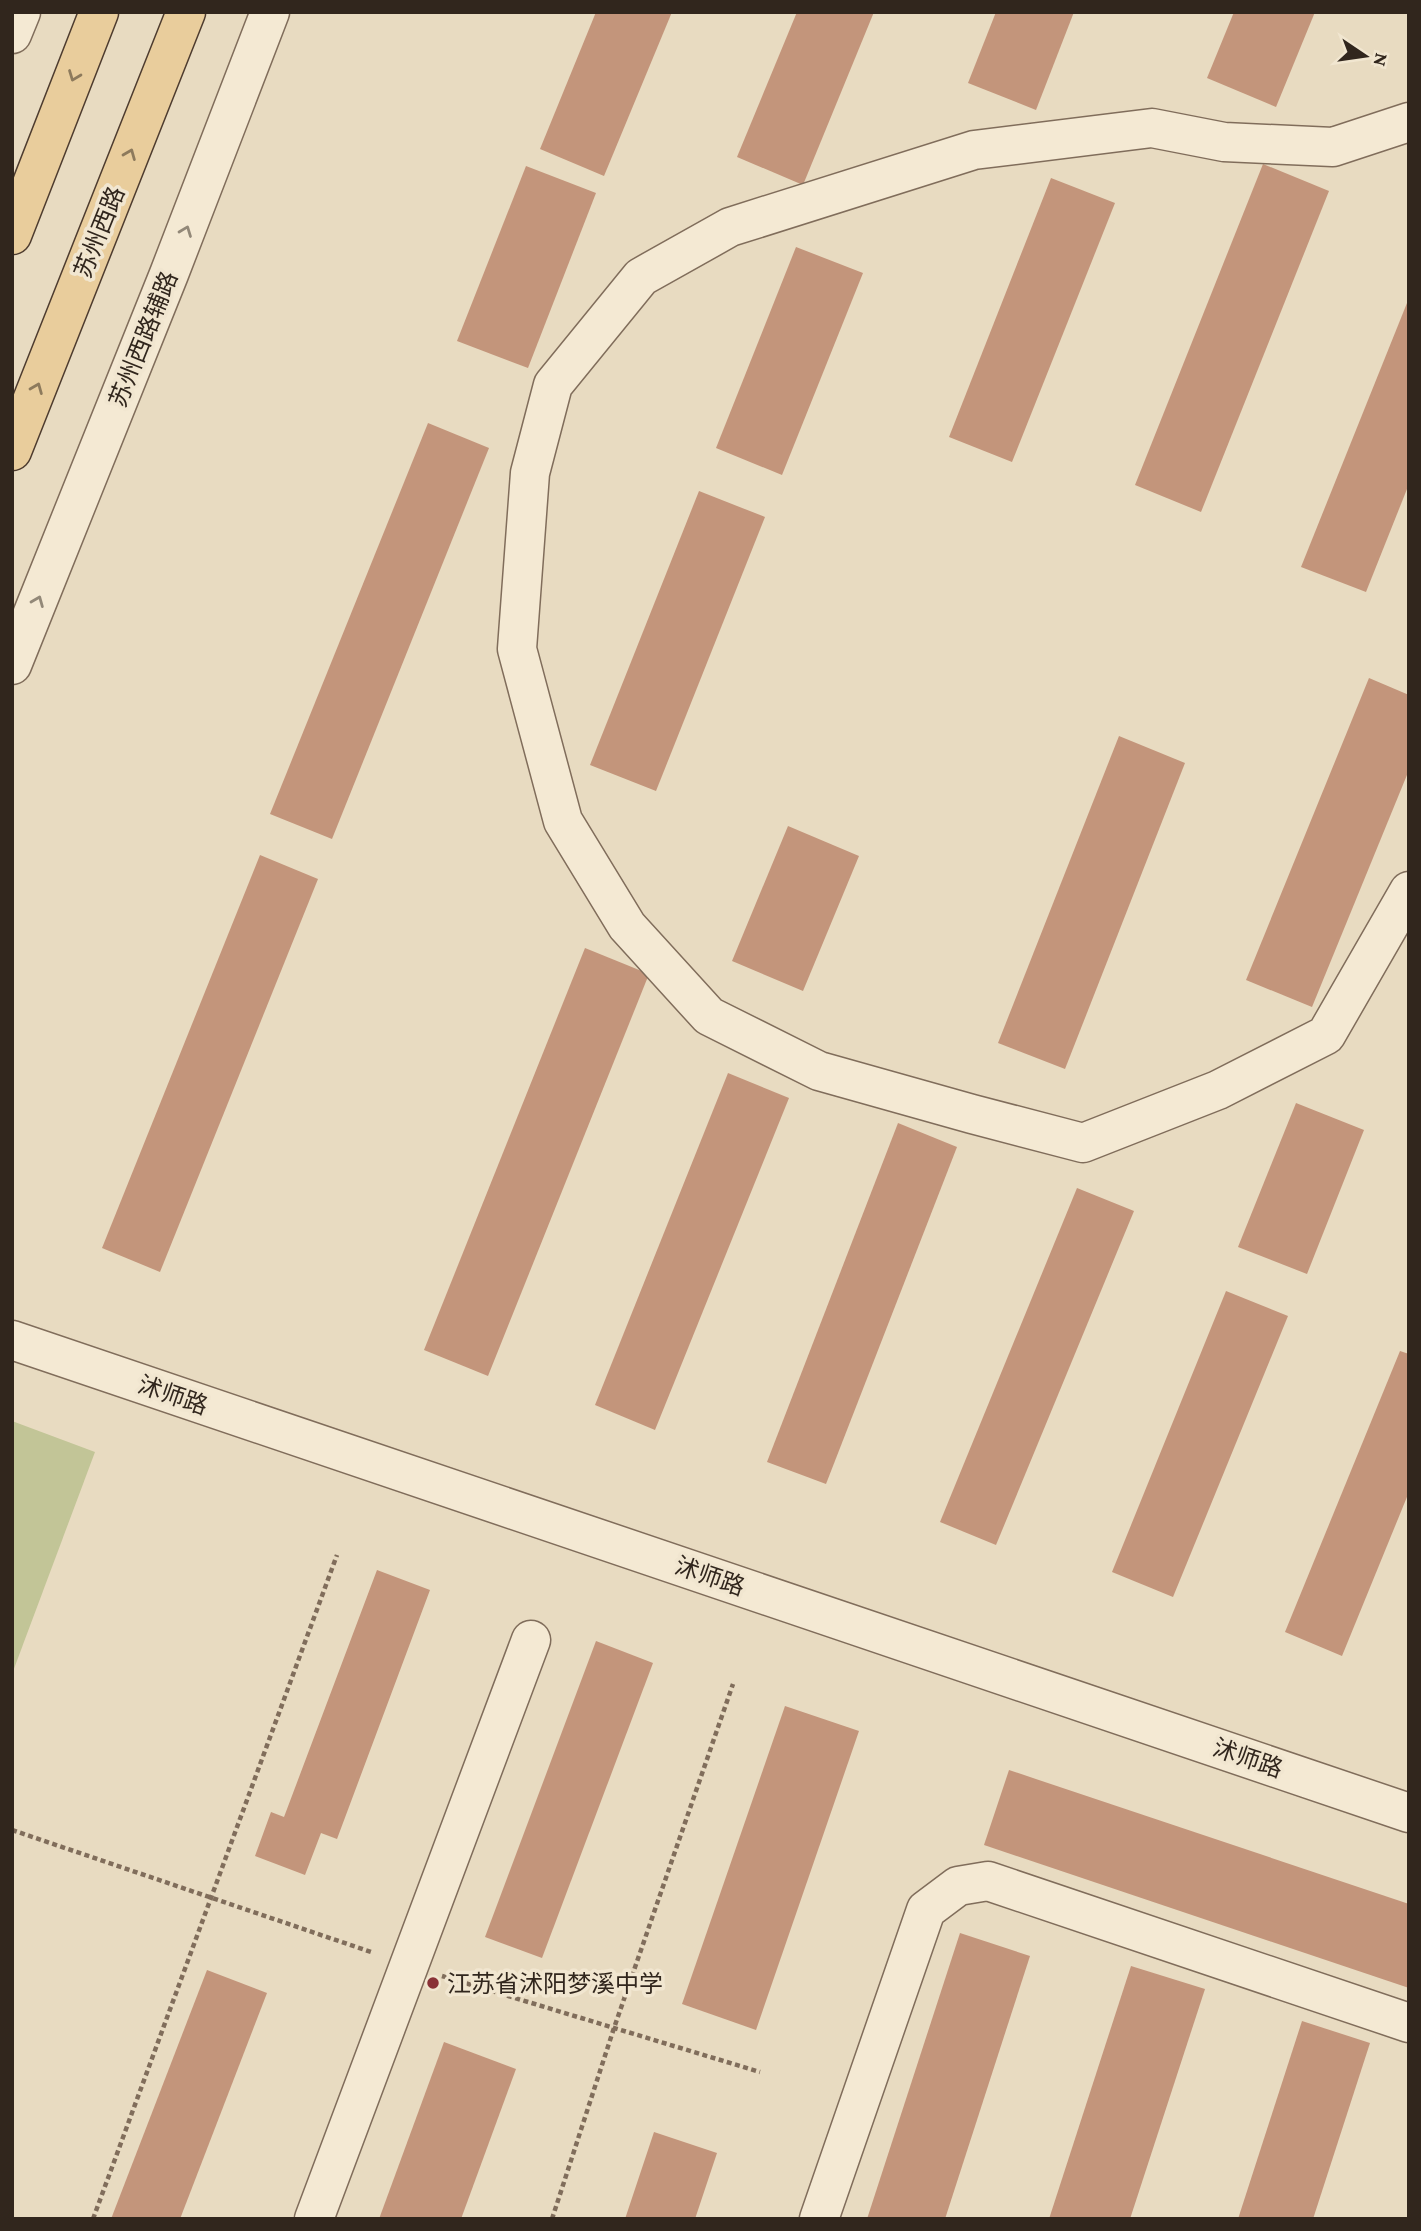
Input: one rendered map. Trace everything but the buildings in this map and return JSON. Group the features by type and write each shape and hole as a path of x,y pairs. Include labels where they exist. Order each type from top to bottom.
{"main road":[{"path":"12,235 99,12"},
{"name":"苏州西路","path":"12,452 186,12"}],"street":[{"path":"12,34 21,12"},
{"name":"苏州西路辅路","path":"12,665 169,274 270,12"},
{"path":"1409,122 1333,147 1224,142 1152,128 974,150 730,227 641,277 553,385 530,473 517,649 563,821 627,926 709,1016 819,1071 972,1114 1083,1143 1218,1090 1326,1035 1409,891"},
{"name":"沭师路","path":"12,1340 1409,1813"},
{"path":"314,2219 531,1640"},
{"path":"819,2219 926,1910 958,1886 988,1881 1409,2022"}],"path":[{"path":"93,2219 337,1555"},
{"path":"552,2219 614,2028 733,1684"}],"green space":[{"path":"12,1421 95,1452 12,1674"}],"place":[{"name":"江苏省沭阳梦溪中学","path":"433,1983"}]}
